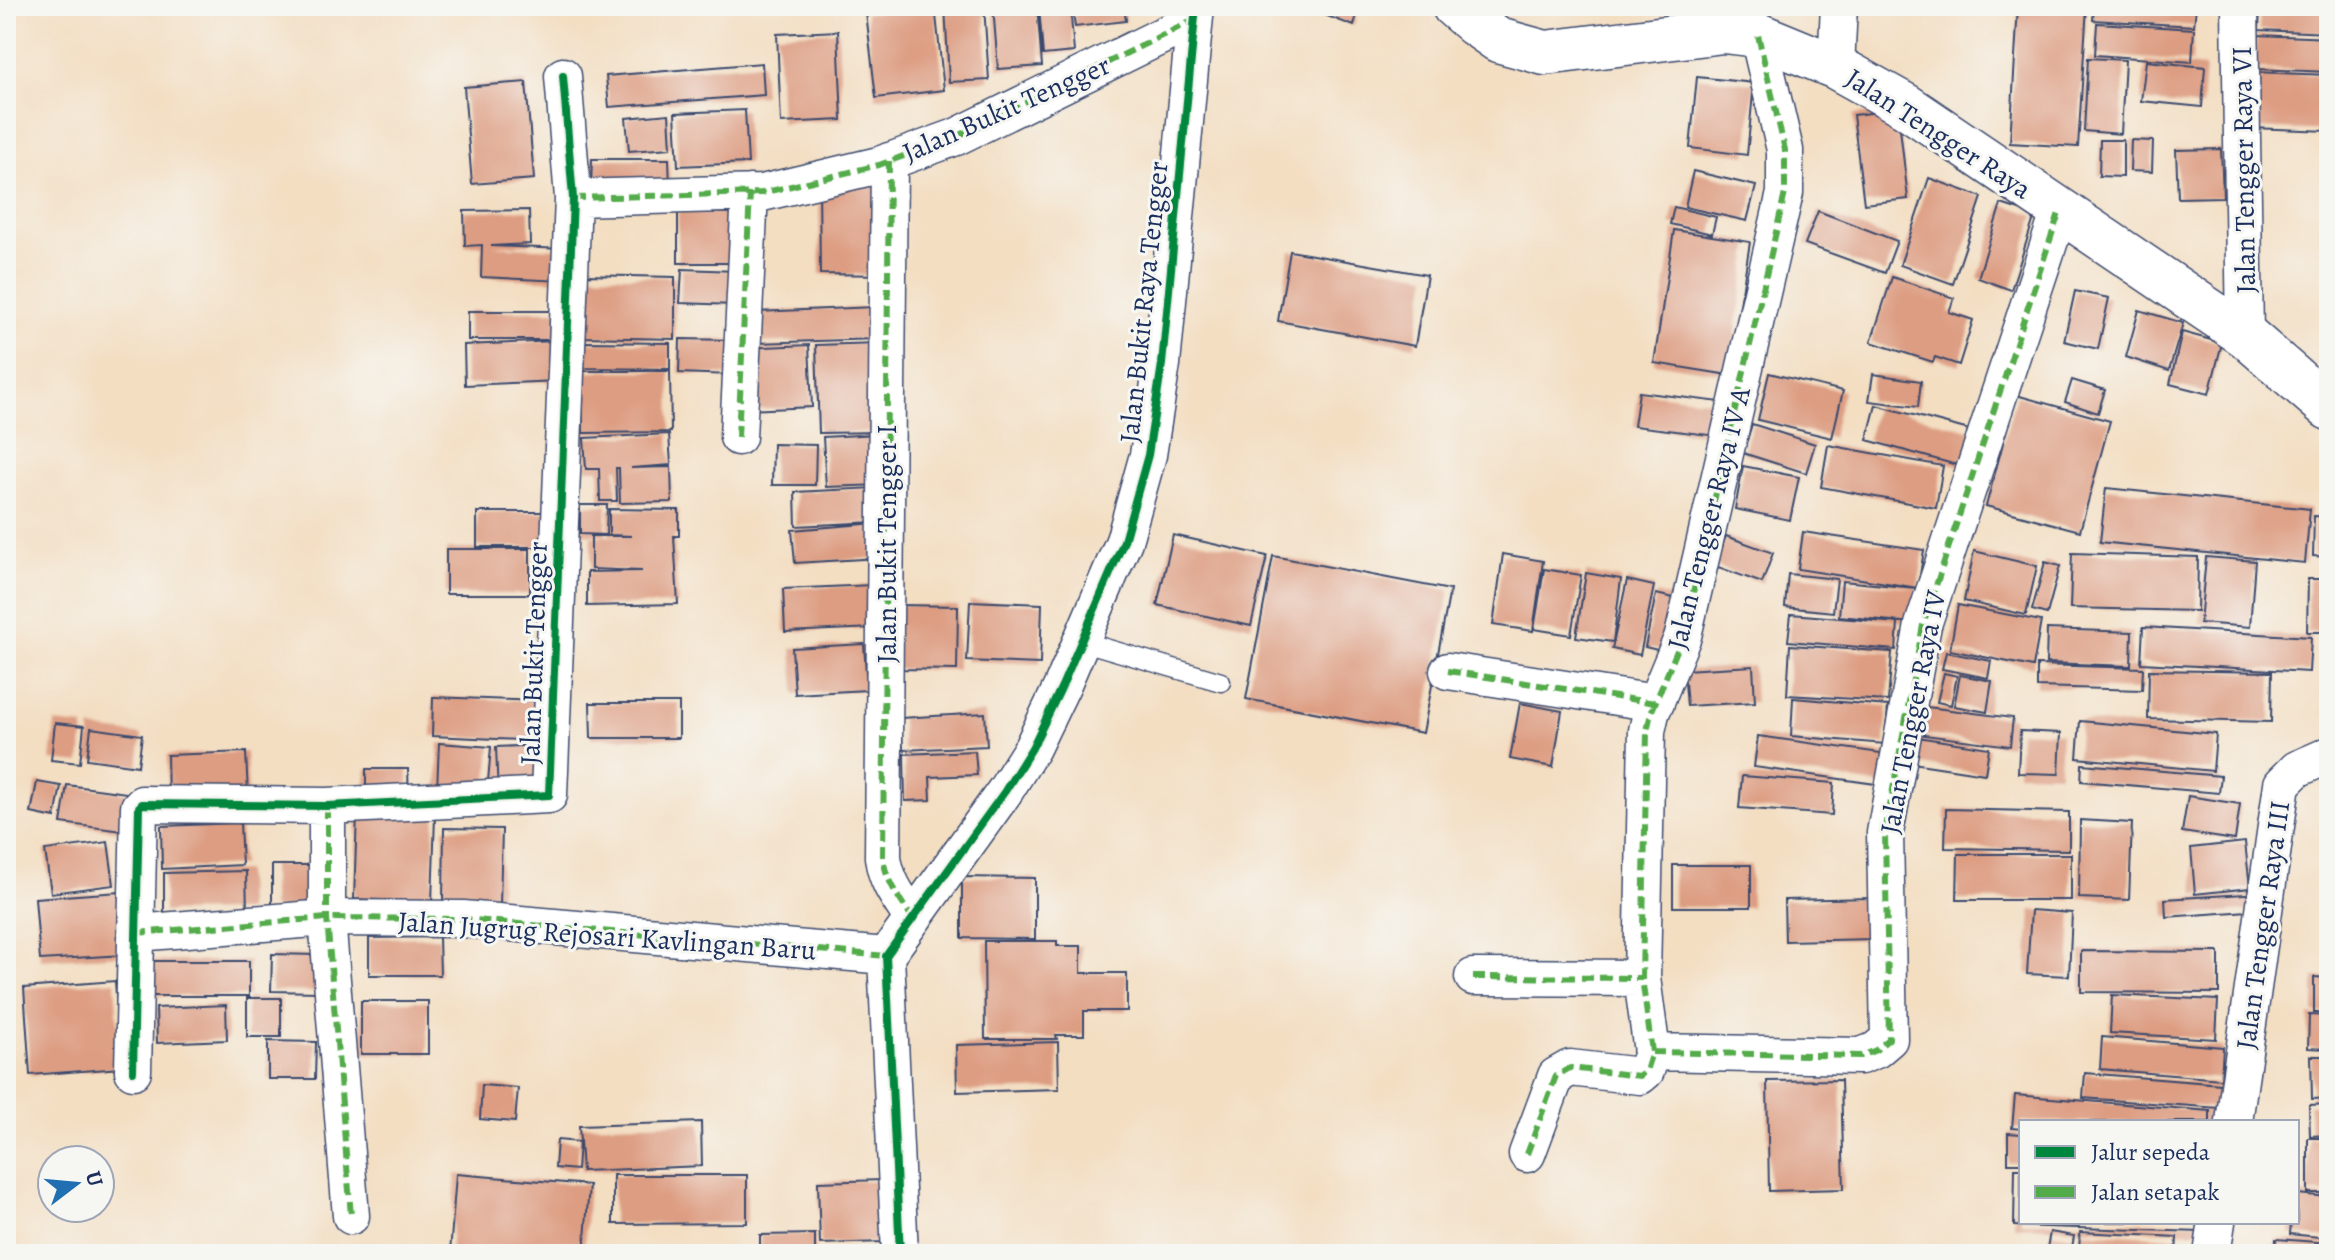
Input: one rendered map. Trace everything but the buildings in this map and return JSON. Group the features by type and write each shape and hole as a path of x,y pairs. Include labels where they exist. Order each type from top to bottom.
{"main road":[{"name":"Jalan Tengger Raya","path":"1454,6 1498,40 1545,53 1723,31 1758,35 1836,67 1906,106 2245,335 2329,408"}],"street":[{"path":"1836,67 1839,6"},
{"name":"Jalan Tengger Raya VI","path":"2240,6 2245,335"},
{"name":"Jalan Bukit Tengger","path":"573,198 750,193 889,161 956,137 1195,13"},
{"name":"Jalan Bukit Raya Tengger","path":"886,956 1005,791 1032,748 1124,541 1148,455 1162,364 1195,13"},
{"name":"Jalan Tengger Raya IV A","path":"1652,1052 1642,978 1647,731 1683,636 1785,193 1785,150 1758,35"},
{"name":"Jalan Bukit Tengger","path":"133,1071 139,807 142,804 327,806 549,795 573,198 563,76"},
{"name":"Jalan Bukit Tengger I","path":"889,161 883,857 890,886 913,919"},
{"path":"738,437 750,193"},
{"name":"Jalan Tengger Raya IV","path":"1652,1052 1861,1056 1876,1050 1889,1039 1885,833 1923,625 2060,210"},
{"path":"1448,671 1656,703"},
{"name":"Jalan Tengger Raya III","path":"2234,1120 2282,784 2297,769 2329,755"},
{"path":"327,806 327,918 351,1216"},
{"name":"Jalan Jugrug Rejosari Kavlingan Baru","path":"136,933 327,918 463,919 886,956"},
{"path":"886,956 900,1254"},
{"path":"1473,977 1642,978"},
{"path":"1527,1154 1560,1072 1570,1068 1640,1076 1646,1071 1652,1052"},
{"path":"2212,1254 2217,1224"}],"lane":[{"path":"1081,641 1221,682"}],"marked path":[{"path":"573,198 762,193 879,165 956,137 1194,20"},
{"path":"1527,1154 1556,1076 1570,1068 1640,1076 1646,1071 1652,1052 1642,978 1647,731 1651,713 1683,636 1785,193 1785,150 1758,35"},
{"path":"889,161 883,857 890,882 913,919"},
{"path":"738,437 750,193"},
{"path":"1652,1052 1861,1056 1876,1050 1889,1039 1885,833 1923,625 2060,210"},
{"path":"1448,671 1656,703"},
{"path":"327,806 327,918 351,1216"},
{"path":"136,933 327,918 463,919 886,956"},
{"path":"1473,977 1642,978"}],"cycle path":[{"path":"900,1254 886,956 1005,791 1032,748 1124,541 1148,455 1162,364 1196,6"},
{"path":"133,1071 139,807 142,804 327,806 549,795 573,198 563,76"}]}
